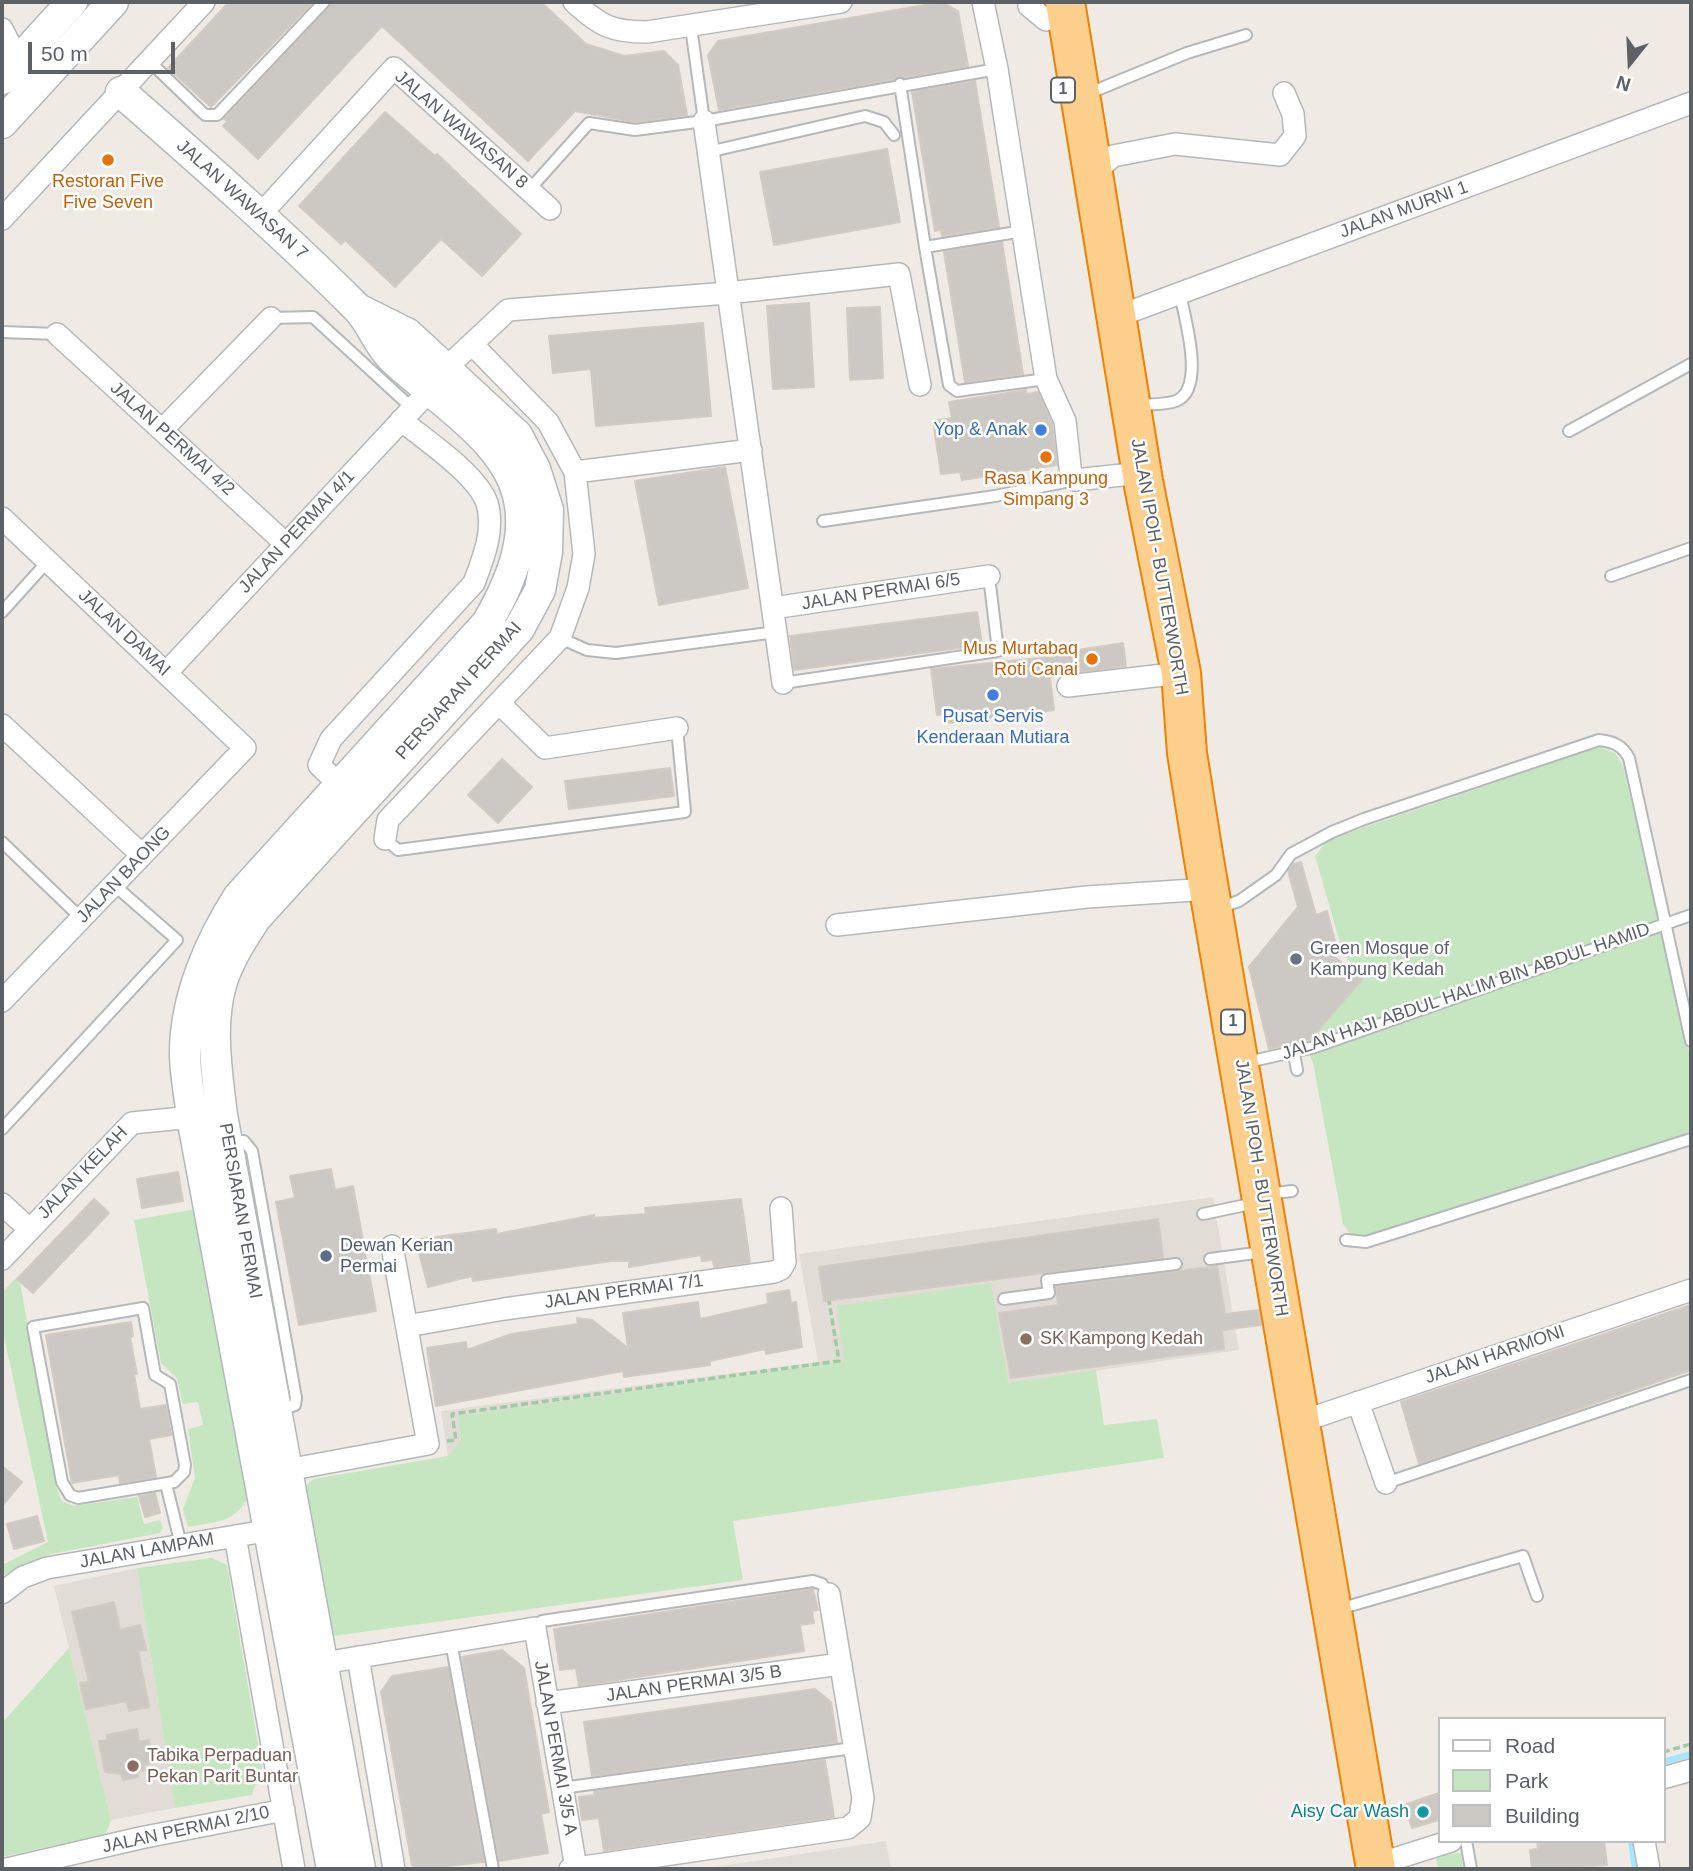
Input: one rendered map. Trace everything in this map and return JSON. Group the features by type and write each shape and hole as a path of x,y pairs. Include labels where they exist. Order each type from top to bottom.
{"highway":[{"name":"JALAN IPOH - BUTTERWORTH","path":"1046,6 1081,97 1111,161 1116,317 1141,473 1181,673 1187,753 1211,899 1241,1064 1273,1196 1272,1251 1375,1867"},
{"name":"JALAN IPOH - BUTTERWORTH","path":"1046,6 1056,66 1111,161"}],"street":[{"path":"10,70 72,2"},
{"path":"2,123 113,2"},
{"path":"2,219 204,2"},
{"path":"574,2 597,22 619,32 691,27 782,7 841,2"},
{"path":"983,2 997,69 1046,379 1065,421 1071,476 1076,481 1141,473"},
{"path":"2,29 10,70"},
{"name":"JALAN WAWASAN 8","path":"261,214 394,68 550,209"},
{"name":"JALAN WAWASAN 7","path":"121,92 261,214 360,310"},
{"path":"1111,161 1184,143 1230,152 1280,155 1294,136 1293,114 1284,93"},
{"name":"JALAN MURNI 1","path":"1116,317 1691,103"},
{"path":"704,121 783,682"},
{"name":"JALAN PERMAI 4/1","path":"166,673 422,397 508,310 728,293 899,274 920,385"},
{"name":"PERSIARAN PERMAI","path":"332,1869 307,1665 299,1525 225,1128 215,1058 217,1010 227,968 255,919 349,794 487,623 505,592 517,556 521,518 514,483 494,448 422,397 390,356 360,310"},
{"path":"162,430 271,318"},
{"name":"JALAN PERMAI 4/2","path":"57,334 286,544"},
{"path":"385,839 388,820 560,638 578,588 584,554 575,472 548,422 472,344"},
{"path":"349,794 319,765 331,738 474,583 485,553 489,527 486,503 422,397"},
{"path":"575,472 751,450"},
{"name":"JALAN DAMAI","path":"2,518 245,748"},
{"name":"JALAN PERMAI 6/5","path":"773,608 989,576"},
{"path":"1068,687 1181,673"},
{"path":"500,704 545,748 677,728"},
{"path":"2,725 142,855"},
{"name":"JALAN BAONG","path":"2,1001 245,748"},
{"name":"PERSIARAN PERMAI","path":"349,794 239,896 217,932 190,1010 185,1053 192,1117 269,1530 360,1869"},
{"path":"837,925 1087,897 1211,899"},
{"name":"JALAN KELAH","path":"2,1259 132,1123 192,1117 225,1128"},
{"path":"2,1204 29,1229"},
{"name":"JALAN PERMAI 7/1","path":"407,1326 504,1308 774,1272 785,1262 781,1209"},
{"path":"287,1470 428,1444 392,1246"},
{"name":"JALAN HARMONI","path":"1300,1422 1691,1290"},
{"path":"1358,1402 1386,1483"},
{"name":"JALAN LAMPAM","path":"2,1593 23,1577 47,1568 299,1525"},
{"path":"235,1536 294,1869"},
{"path":"573,1869 848,1828 860,1818 863,1798 829,1594"},
{"path":"307,1665 535,1628"},
{"name":"JALAN PERMAI 3/5 A","path":"535,1628 573,1869"},
{"path":"358,1657 394,1869"},
{"name":"JALAN PERMAI 3/5 B","path":"547,1703 841,1664"},
{"path":"1665,1777 1691,1770"},
{"name":"JALAN PERMAI 2/10","path":"7,1869 32,1867 140,1838 284,1810"},
{"path":"1375,1867 1445,1843"},
{"path":"1644,1843 1649,1869"}],"lane":[{"path":"149,61 205,115 217,115 324,2"},
{"path":"691,27 704,121"},
{"path":"1081,97 1186,53 1246,34"},
{"path":"529,190 589,123 635,130 704,121 900,84 997,69"},
{"path":"900,84 949,384 957,391 1046,379"},
{"path":"708,152 865,117 884,122 894,135"},
{"path":"925,247 1023,231"},
{"path":"1130,405 1175,402 1186,395 1194,378 1180,293"},
{"path":"271,318 313,317 422,397"},
{"path":"2,332 57,334"},
{"path":"1569,431 1691,364"},
{"path":"824,520 995,496 1076,481"},
{"path":"1611,576 1691,548"},
{"path":"2,612 48,561"},
{"path":"783,682 998,651 989,576"},
{"path":"560,638 587,650 616,653 776,632"},
{"path":"385,839 398,850 685,812 677,728"},
{"path":"1211,899 1239,901 1276,875 1291,854 1332,832 1599,740 1624,748 1629,758 1691,1041"},
{"path":"2,842 82,919"},
{"path":"2,1129 177,940 114,885"},
{"name":"JALAN HAJI ABDUL HALIM BIN ABDUL HAMID","path":"1241,1064 1294,1054 1691,915"},
{"path":"1294,1054 1297,1070"},
{"path":"1346,1240 1366,1242 1691,1139"},
{"path":"1203,1214 1273,1196"},
{"path":"1210,1259 1272,1251"},
{"path":"1004,1299 1049,1293 1047,1280 1176,1264"},
{"path":"143,1308 155,1375 170,1384 185,1465 179,1479 166,1483 78,1498 70,1495 62,1482 33,1327 143,1308"},
{"path":"1386,1483 1691,1380"},
{"path":"166,1483 181,1545"},
{"path":"1333,1611 1523,1556 1537,1596"},
{"path":"535,1628 542,1621 813,1581 822,1584 829,1594"},
{"path":"451,1642 493,1869"},
{"path":"562,1788 853,1748"},
{"path":"1466,1843 1471,1869"}],"path":[{"path":"428,1444 456,1440 452,1414 839,1362 829,1301"},
{"path":"1665,1751 1691,1744"}],"shaded area":[{"name":"SK Kampong Kedah","path":"1213,1197 1239,1350 449,1464 441,1411 818,1362 799,1254"},
{"path":"137,1568 175,1808 111,1820 54,1586"},
{"path":"886,1841 891,1869 702,1869"}],"green space":[{"path":"1600,747 1616,754 1623,766 1691,1060 1691,1133 1366,1238 1350,1234 1343,1224 1313,1063 1305,1046 1362,979 1343,953 1315,856 1327,840"},
{"path":"196,1209 249,1495 238,1511 224,1520 188,1527 183,1509 195,1478 188,1429 203,1425 198,1402 183,1404 177,1378 161,1363 134,1220"},
{"path":"16,1278 20,1282 57,1490 62,1501 73,1506 137,1497 144,1524 160,1520 163,1528 160,1533 51,1554 2,1576 2,1565 48,1542 2,1327 2,1293"},
{"path":"991,1283 1008,1383 1096,1370 1104,1425 1157,1419 1164,1458 733,1521 743,1580 333,1636 305,1486 314,1479 448,1456 461,1441 458,1416 844,1362 837,1306"},
{"path":"212,1558 227,1565 262,1767 252,1795 175,1808 137,1568"},
{"path":"69,1648 111,1820 106,1834 2,1857 2,1723"},
{"path":"1461,1853 1463,1869 1438,1869 1436,1856"}],"building":[{"path":"229,2 313,2 211,107 168,68"},
{"path":"332,2 541,2 586,44 624,56 664,51 678,65 687,115 634,122 575,111 528,161 382,26 258,159 223,126 227,121 224,119"},
{"path":"942,2 958,11 968,66 719,110 708,55 718,41"},
{"path":"975,81 999,227 942,236 941,230 935,231 912,92"},
{"path":"385,112 435,156 437,154 521,234 482,276 441,239 395,287 345,240 341,244 299,206"},
{"path":"887,149 900,222 774,245 760,172"},
{"path":"1002,242 1023,374 965,382 944,252"},
{"path":"809,303 814,387 773,389 767,306"},
{"path":"880,307 883,378 850,380 847,308"},
{"path":"703,323 711,416 596,426 591,369 553,373 549,336"},
{"path":"1026,390 1026,394 1038,392 1052,424 1057,465 962,480 960,472 941,474 933,421 952,418 949,402"},
{"path":"725,467 748,588 659,605 635,481"},
{"path":"977,612 982,645 794,670 790,636"},
{"name":"Pusat Servis Kenderaan Mutiara","path":"1123,643 1126,666 1050,677 1054,710 949,723 948,714 937,715 931,669 1058,656 1058,653"},
{"path":"502,759 532,787 498,823 468,795"},
{"path":"670,768 674,796 569,809 565,781"},
{"name":"Green Mosque of Kampung Kedah","path":"1301,862 1316,915 1327,911 1335,941 1320,945 1362,979 1310,1040 1269,1049 1249,967 1298,907 1288,871 1294,864"},
{"name":"Dewan Kerian Permai","path":"331,1169 335,1190 353,1186 376,1311 299,1325 276,1202 295,1198 290,1176"},
{"path":"178,1172 183,1201 142,1208 137,1179"},
{"path":"94,1199 109,1213 33,1293 17,1279"},
{"path":"741,1199 750,1262 714,1267 713,1260 702,1261 701,1255 629,1267 629,1261 611,1261 473,1281 472,1276 428,1287 419,1253 421,1239 496,1229 497,1234 594,1215 594,1218 646,1214 645,1208"},
{"path":"1158,1219 1163,1258 824,1301 819,1267"},
{"path":"1217,1266 1225,1314 1259,1310 1261,1325 1222,1330 1224,1349 1011,1378 999,1313 1058,1305 1056,1287"},
{"path":"789,1290 791,1303 796,1302 802,1347 766,1354 765,1349 710,1361 710,1365 624,1377 623,1371 436,1406 427,1348 466,1342 467,1350 511,1334 578,1324 577,1318 592,1320 628,1348 623,1313 698,1302 700,1319 768,1304 767,1294"},
{"path":"1691,1305 1691,1370 1419,1464 1401,1402"},
{"path":"131,1322 133,1336 130,1337 140,1409 166,1405 171,1435 149,1439 156,1477 120,1483 119,1475 72,1483 46,1335"},
{"path":"2,1466 22,1482 2,1506"},
{"path":"155,1493 160,1513 145,1517 139,1496"},
{"path":"37,1516 44,1541 14,1549 7,1524"},
{"path":"813,1589 818,1610 812,1611 814,1623 800,1625 804,1651 579,1686 576,1668 560,1670 554,1629"},
{"path":"114,1602 120,1630 140,1625 146,1650 138,1651 149,1707 129,1711 126,1701 86,1709 80,1683 89,1682 72,1612"},
{"path":"502,1650 524,1668 549,1812 541,1814 548,1853 499,1861 462,1657"},
{"path":"448,1667 484,1862 419,1869 412,1865 381,1692 392,1676"},
{"path":"815,1689 831,1702 837,1742 592,1776 584,1722"},
{"path":"137,1729 139,1742 149,1740 153,1763 144,1765 145,1770 137,1772 138,1777 123,1780 121,1774 105,1772 99,1741 107,1740 107,1735"},
{"path":"825,1760 834,1817 604,1851 599,1818 582,1820 579,1797 595,1795 594,1791"},
{"name":"Aisy Car Wash","path":"1438,1793 1438,1820 1412,1828 1404,1805"},
{"path":"1537,1843 1604,1843 1607,1865 1532,1869 1530,1850 1538,1849"}],"waterway":[{"path":"1665,1761 1691,1754"},
{"path":"1631,1843 1635,1869"}],"place":[{"name":"Restoran Five Five Seven","path":"108,160"},
{"name":"Yop & Anak","path":"1041,430"},
{"name":"Rasa Kampung Simpang 3","path":"1046,457"},
{"name":"Mus Murtabaq Roti Canai","path":"1092,659"},
{"name":"Pusat Servis Kenderaan Mutiara","path":"993,695"},
{"name":"Green Mosque of Kampung Kedah","path":"1296,959"},
{"name":"Dewan Kerian Permai","path":"326,1256"},
{"name":"SK Kampong Kedah","path":"1026,1339"},
{"name":"Tabika Perpaduan Pekan Parit Buntar","path":"133,1766"},
{"name":"Aisy Car Wash","path":"1423,1812"}]}
